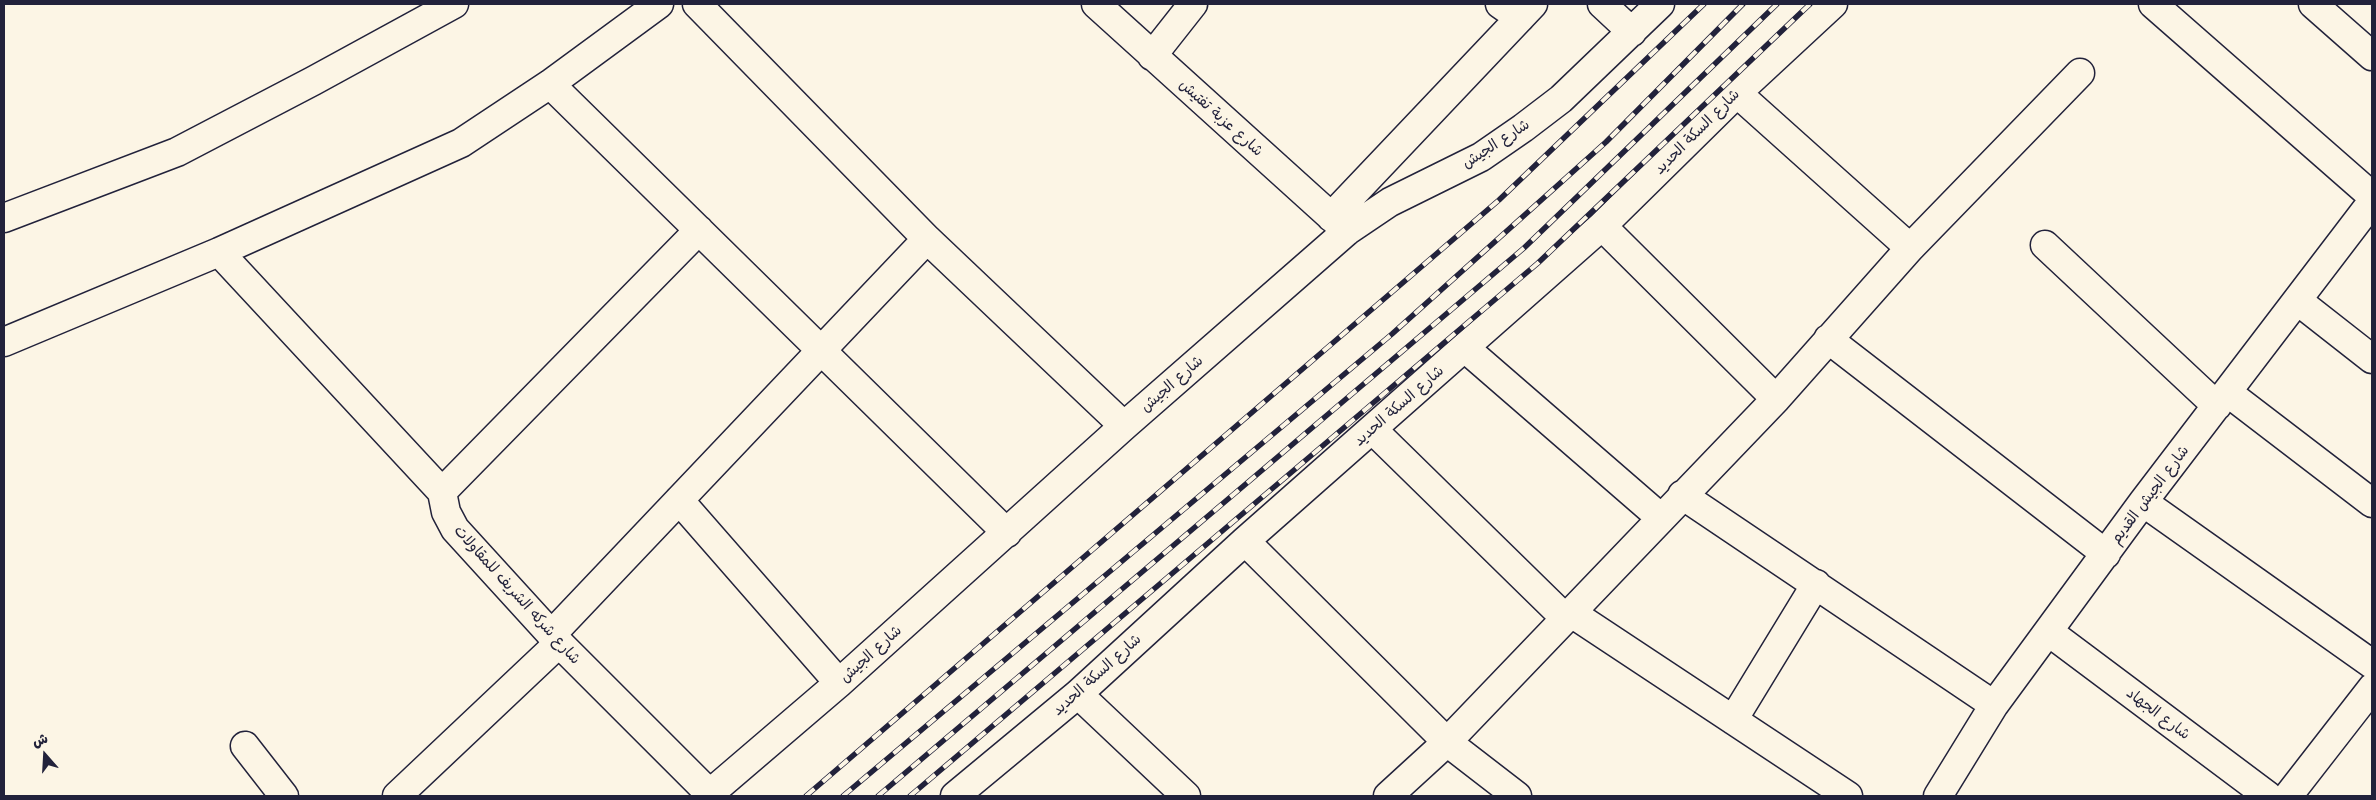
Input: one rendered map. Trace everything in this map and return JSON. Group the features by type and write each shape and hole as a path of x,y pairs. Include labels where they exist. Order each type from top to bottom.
{"street":[{"path":"4,218 177,152 454,4"},
{"path":"4,342 219,252 460,143 550,84 660,4"},
{"path":"697,4 927,238 1124,426"},
{"name":"شارع عزبة تفتيش","path":"1096,4 1339,224"},
{"path":"1152,56 1193,4"},
{"path":"1602,4 1632,32"},
{"name":"شارع الجيش","path":"708,795 839,683 1007,533 1339,224 1390,202 1481,157 1561,99 1660,4"},
{"name":"شارع السكة الحديد","path":"955,796 1078,694 1245,541 1602,226 1737,92 1833,4"},
{"path":"2153,4 2372,196"},
{"path":"2314,4 2372,56"},
{"path":"1339,224 1518,9"},
{"path":"1388,796 1447,742 1776,399 1910,248 2080,73"},
{"path":"550,84 1007,533"},
{"path":"1737,92 1910,248"},
{"name":"شارع الجيش القديم","path":"1938,796 1994,705 2143,502 2372,202"},
{"path":"1602,226 1776,399"},
{"path":"442,492 699,230"},
{"path":"397,796 555,639 679,500 927,238"},
{"path":"2045,245 2222,399 2372,502"},
{"name":"شارع شركه الشريف للمقاولات","path":"219,252 442,492 446,512 455,529 555,639 708,795"},
{"path":"2298,301 2372,359"},
{"path":"1828,339 2106,554"},
{"path":"1465,348 1661,518"},
{"path":"1373,430 1568,615 1848,796"},
{"path":"1682,495 1994,705"},
{"path":"679,500 839,683"},
{"path":"2143,502 2372,664"},
{"path":"1245,541 1447,742 1517,796"},
{"path":"1732,720 1816,584"},
{"name":"شارع الجهاد","path":"2049,632 2268,796"},
{"path":"2288,796 2372,688"},
{"path":"1078,694 1186,796"},
{"path":"244,746 284,796"}],"railway":[{"path":"806,796 1499,200 1704,4"},
{"path":"843,796 1392,334 1606,142 1743,4"},
{"path":"878,796 1524,248 1777,4"},
{"path":"910,796 1538,263 1810,4"}]}
